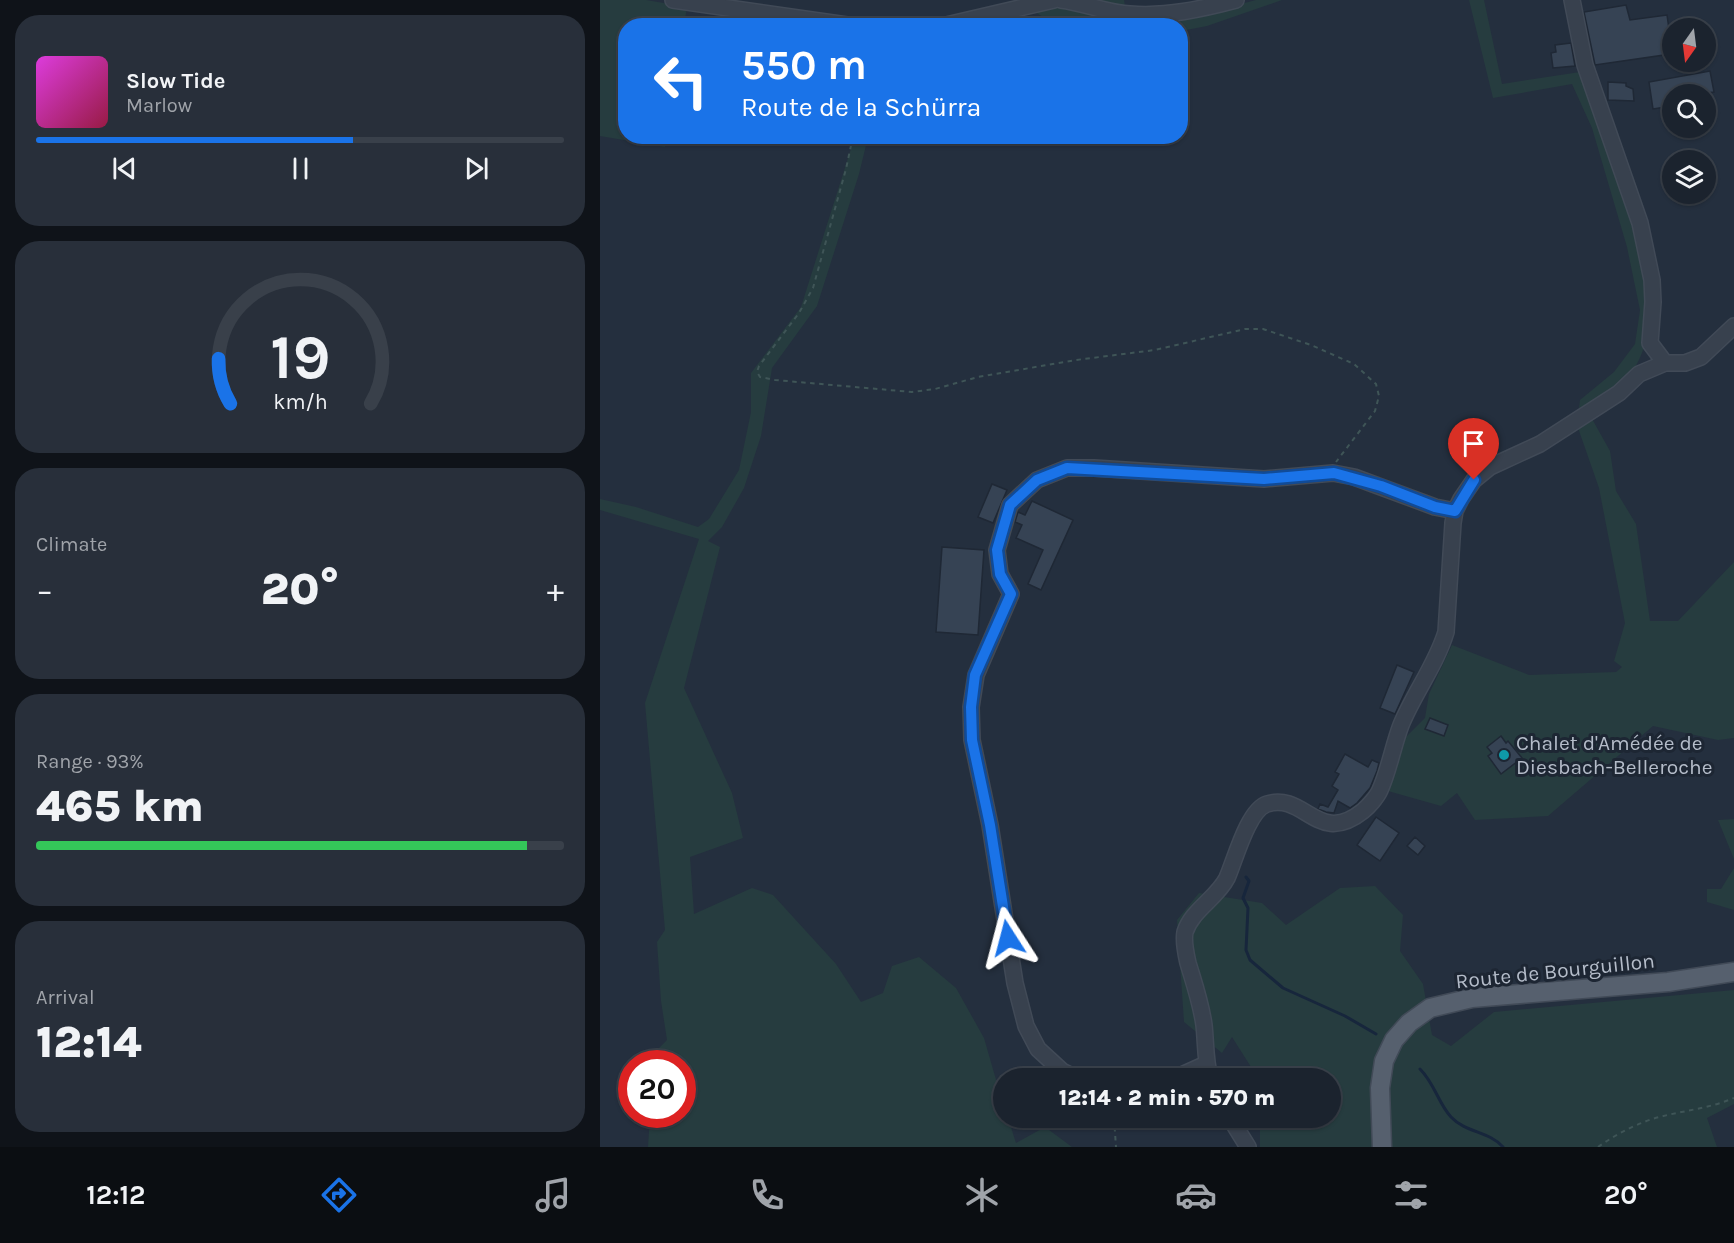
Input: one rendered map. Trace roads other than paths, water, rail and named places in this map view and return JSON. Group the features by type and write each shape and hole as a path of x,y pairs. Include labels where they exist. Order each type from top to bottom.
{"main road":[{"name":"Route de Bourguillon","path":"1382,1147 1380,1088 1384,1061 1394,1040 1409,1023 1430,1008 1472,998 1668,982 1734,972"}],"street":[{"path":"673,0 798,18"},
{"path":"976,18 1054,0"},
{"path":"1061,0 1128,14 1163,14 1210,7 1236,0"},
{"path":"1572,0 1585,65 1640,223 1652,280 1650,343 1639,374"},
{"path":"1208,1068 1201,1006 1185,951 1185,932 1193,918 1223,886 1251,819 1265,805 1281,802 1323,823 1337,825 1363,811 1379,792 1401,725 1418,688 1442,647 1446,632 1455,511 1474,480 1490,467 1540,444 1619,393 1639,374 1665,363 1685,363 1701,357 1734,326"},
{"path":"1650,343 1665,363"},
{"path":"1059,1068 1038,1049 1026,1026 1015,983 990,825 972,740 971,707 975,675 1011,594 1000,574 997,550 1010,505 1037,480 1067,468 1264,479 1334,473 1381,486 1435,507 1455,511"},
{"path":"1236,1128 1248,1147"}],"waterway":[{"path":"1246,877 1249,881 1243,898 1248,908 1246,950 1250,960 1283,988 1345,1016 1376,1034"},
{"path":"1420,1069 1451,1117 1503,1147"}],"place":[{"name":"Chalet d'Amédée de Diesbach-Belleroche","path":"1504,755"}]}
